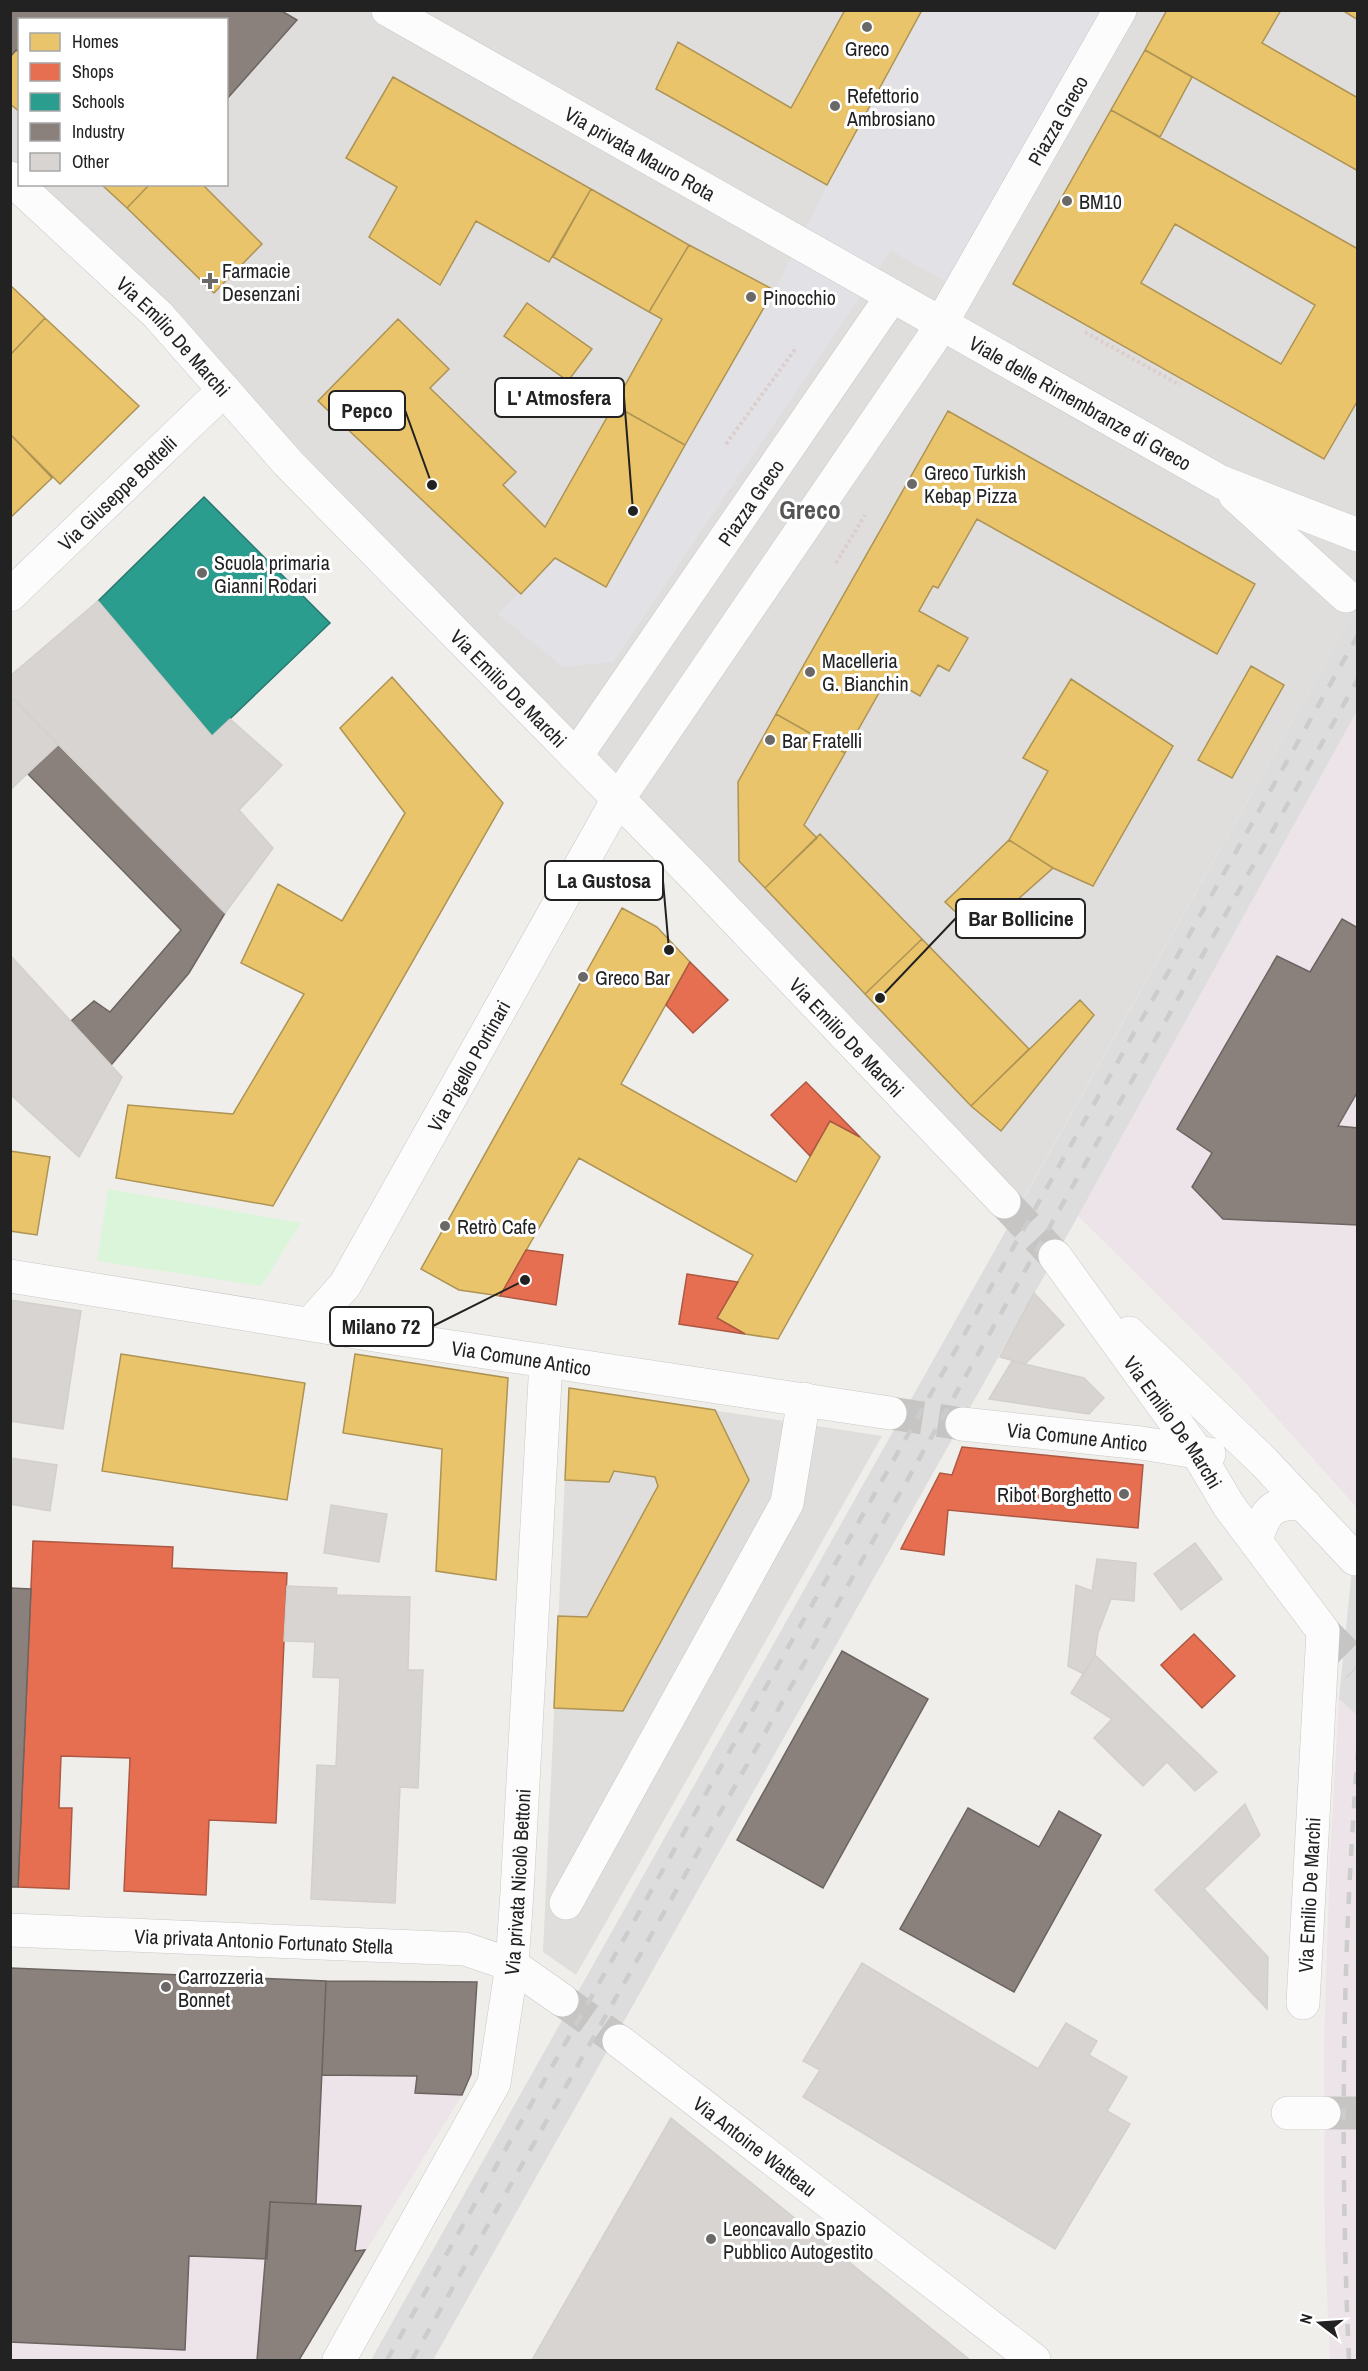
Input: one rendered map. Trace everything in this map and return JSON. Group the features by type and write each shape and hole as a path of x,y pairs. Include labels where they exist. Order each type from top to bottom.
{"street":[{"name":"Via privata Mauro Rota","path":"388,10 892,296"},
{"name":"Piazza Greco","path":"618,799 941,323 1120,10"},
{"name":"Via Emilio De Marchi","path":"19,186 158,315 288,463 618,799 1004,1202"},
{"path":"892,296 941,323"},
{"name":"Piazza Greco","path":"576,756 892,296"},
{"name":"Viale delle Rimembranze di Greco","path":"941,323 1221,482 1358,535"},
{"name":"Via Giuseppe Bottelli","path":"10,595 224,390"},
{"name":"Viale delle Rimembranze di Greco","path":"1221,482 1346,596"},
{"name":"Via Pigello Portinari","path":"310,1324 345,1285 618,799"},
{"name":"Via Emilio De Marchi","path":"1304,2003 1323,1631 1228,1506 1197,1452 1055,1256 1118,1323 1264,1462 1355,1559"},
{"name":"Via Comune Antico","path":"10,1276 890,1413"},
{"name":"Via privata Nicolò Bettoni","path":"339,2361 494,2083 512,1965 546,1361"},
{"path":"566,1903 787,1503 804,1399"},
{"name":"Via Comune Antico","path":"962,1424 1141,1443 1264,1462"},
{"path":"1256,1542 1262,1518 1270,1510 1291,1502 1305,1505"},
{"name":"Via privata Antonio Fortunato Stella","path":"10,1930 465,1948 512,1965"},
{"path":"512,1965 562,2000"},
{"name":"Via Antoine Watteau","path":"619,2041 1034,2361"},
{"path":"1288,2113 1324,2113"}],"path":[{"path":"1085,333 1180,385"},
{"path":"726,444 796,348"}],"shaded area":[{"path":"10,11 1357,11 1357,606 1017,1210 619,782 235,383 25,186 228,186 228,18 18,18 18,180 11,172"},
{"path":"922,11 1108,11 947,282 891,251 613,662 563,667 498,614 555,558 606,586 781,278 827,185"},
{"path":"1357,711 1357,1508 1241,1378 1078,1216"},
{"path":"569,1388 882,1436 576,1975 543,1952"},
{"path":"1339,1699 1358,1715 1358,2360 1330,2360 1325,2247 1324,2045 1330,1855"},
{"path":"11,1968 326,1981 477,1982 471,2074 462,2095 299,2360 11,2360"}],"green space":[{"path":"108,1189 301,1223 261,1286 97,1261"}],"pier":[{"path":"1357,606 1357,711 1078,1216 433,2360 371,2360"},
{"path":"1357,1518 1357,1715 1339,1699"}],"building: Homes":[{"path":"845,10 922,10 827,185 656,89 678,42 791,108"},
{"path":"1167,10 1281,10 1262,43 1358,98 1358,171 1145,50"},
{"path":"1342,10 1358,10 1358,20"},
{"path":"16,50 18,52 18,110 10,104 10,57"},
{"path":"1145,50 1192,77 1160,137 1111,110"},
{"path":"393,77 591,189 549,262 476,221 440,285 369,237 397,187 346,158"},
{"path":"1111,110 1358,249 1358,400 1324,459 1013,284","holes":["1175,224 1315,305 1281,364 1141,283"]},
{"path":"103,186 148,186 127,208"},
{"path":"148,186 204,186 262,244 214,293 127,208"},
{"path":"591,189 689,245 649,312 553,257"},
{"path":"689,245 774,290 685,445 614,405 662,319 649,312"},
{"path":"10,285 45,318 10,355"},
{"path":"527,303 592,349 568,381 504,336"},
{"path":"45,318 139,406 60,484 10,434 10,355"},
{"path":"398,319 449,369 430,388 516,472 503,485 545,527 614,405 685,445 606,587 555,558 521,594 318,401"},
{"path":"948,411 1255,584 1217,654 977,519 938,588 933,586 919,611 968,638 949,671 938,665 920,696 888,677 845,753 776,714"},
{"path":"10,434 52,478 10,518"},
{"path":"1251,666 1284,685 1232,778 1198,760"},
{"path":"392,677 503,803 273,1206 116,1178 128,1105 233,1114 304,994 241,963 278,884 342,921 405,813 340,728"},
{"path":"1071,679 1173,746 1093,886 1053,868 1009,840 1048,771 1023,758"},
{"path":"776,714 845,753 804,825 817,838 765,888 739,861 738,782"},
{"path":"820,834 922,939 865,994 765,888"},
{"path":"1009,840 1053,868 979,934 945,902"},
{"path":"622,908 657,927 690,962 621,1084 796,1182 830,1121 860,1137 880,1157 778,1339 745,1334 717,1318 753,1255 579,1158 500,1296 459,1290 421,1269"},
{"path":"922,939 1029,1049 971,1106 865,994"},
{"path":"1080,1000 1094,1015 1001,1131 971,1106"},
{"path":"10,1151 50,1157 37,1235 10,1231"},
{"path":"121,1354 305,1383 287,1500 102,1471"},
{"path":"355,1354 508,1378 496,1580 436,1571 442,1449 343,1433"},
{"path":"569,1388 715,1410 749,1480 623,1711 554,1708 558,1616 587,1617 658,1486 655,1477 614,1471 609,1482 565,1480"}],"building: Shops":[{"path":"690,962 728,1000 693,1033 666,1005"},
{"path":"806,1082 860,1137 830,1121 810,1156 771,1115"},
{"path":"526,1250 563,1255 556,1305 500,1296"},
{"path":"687,1274 738,1282 717,1318 745,1334 679,1324"},
{"path":"962,1447 1143,1465 1138,1528 948,1510 944,1555 901,1549 940,1473 952,1475"},
{"path":"33,1541 173,1547 172,1568 287,1573 276,1823 209,1820 206,1895 124,1891 130,1758 61,1756 59,1808 72,1808 69,1889 18,1887"},
{"path":"1194,1634 1235,1676 1202,1708 1161,1665"}],"building: Schools":[{"path":"204,497 330,623 212,736 98,601"}],"building: Industry":[{"path":"10,10 280,10 297,20 228,98 228,18 18,18 18,52 16,50 10,57"},
{"path":"58,745 225,913 189,973 111,1065 71,1021 94,1001 110,1012 181,930 28,774"},
{"path":"1342,919 1358,928 1358,1091 1338,1126 1358,1128 1358,1225 1223,1219 1192,1187 1212,1153 1177,1129 1277,956 1310,972"},
{"path":"10,1588 31,1589 18,1887 10,1887"},
{"path":"842,1651 928,1699 823,1888 737,1840"},
{"path":"968,1808 1039,1847 1059,1811 1101,1835 1014,1992 900,1929"},
{"path":"10,1968 326,1981 316,2204 270,2202 267,2259 189,2256 185,2350 10,2342"},
{"path":"326,1981 477,1982 471,2074 462,2095 415,2093 417,2076 322,2075"},
{"path":"270,2202 361,2206 355,2251 365,2250 299,2360 257,2360"}],"building: Other":[{"path":"98,601 212,736 230,719 282,765 239,810 273,848 225,913 10,696 10,676"},
{"path":"10,696 58,745 10,790"},
{"path":"10,955 122,1077 79,1157 10,1094"},
{"path":"1034,1293 1064,1325 1025,1364 1000,1357"},
{"path":"10,1300 81,1311 63,1429 10,1421"},
{"path":"1012,1361 1084,1378 1104,1398 1089,1414 989,1399"},
{"path":"10,1458 57,1465 50,1511 10,1504"},
{"path":"331,1505 387,1514 379,1562 324,1553"},
{"path":"1195,1543 1222,1579 1181,1610 1154,1574"},
{"path":"1097,1559 1136,1563 1134,1601 1111,1599 1098,1633 1095,1655 1084,1674 1068,1666 1076,1585 1092,1591"},
{"path":"287,1586 337,1588 336,1595 410,1597 408,1670 423,1670 418,1788 400,1787 395,1903 311,1899 317,1765 336,1766 340,1678 313,1677 315,1642 284,1641"},
{"path":"1095,1655 1217,1772 1195,1791 1167,1762 1143,1786 1094,1738 1112,1719 1071,1693"},
{"path":"1245,1804 1260,1835 1204,1889 1268,1957 1267,2009 1155,1890"},
{"path":"862,1963 1038,2069 1066,2023 1097,2041 1089,2055 1127,2077 1107,2111 1130,2124 1055,2249 803,2097 820,2070 803,2061"},
{"name":"Leoncavallo Spazio Pubblico Autogestito","path":"671,2118 970,2360 532,2360"}],"tunnel":[{"path":"1004,1202 1055,1256"},
{"path":"890,1413 962,1424"},
{"path":"1323,1631 1358,1666"},
{"path":"562,2000 619,2041"},
{"path":"1324,2113 1358,2113"}],"railway":[{"path":"387,2360 1358,635"},
{"path":"412,2360 1358,679"},
{"path":"1349,2360 1344,2208 1344,2056 1349,1904 1358,1752"}],"place":[{"name":"Greco","path":"867,27"},
{"name":"Refettorio Ambrosiano","path":"835,106"},
{"name":"BM10","path":"1067,201"},
{"name":"Farmacie Desenzani","path":"210,281"},
{"name":"Pinocchio","path":"751,297"},
{"name":"Greco Turkish Kebap Pizza","path":"912,484"},
{"name":"Pepco","path":"432,485"},
{"name":"L' Atmosfera","path":"633,511"},
{"name":"Scuola primaria Gianni Rodari","path":"202,573"},
{"name":"Macelleria G. Bianchin","path":"810,672"},
{"name":"Bar Fratelli","path":"770,740"},
{"name":"La Gustosa","path":"669,950"},
{"name":"Greco Bar","path":"583,977"},
{"name":"Bar Bollicine","path":"880,998"},
{"name":"Retrò Cafe","path":"445,1226"},
{"name":"Milano 72","path":"525,1280"},
{"name":"Ribot Borghetto","path":"1124,1494"},
{"name":"Carrozzeria Bonnet","path":"166,1987"},
{"name":"Leoncavallo Spazio Pubblico Autogestito","path":"711,2239"}],"district":[{"name":"Greco","path":"810,509"}]}
